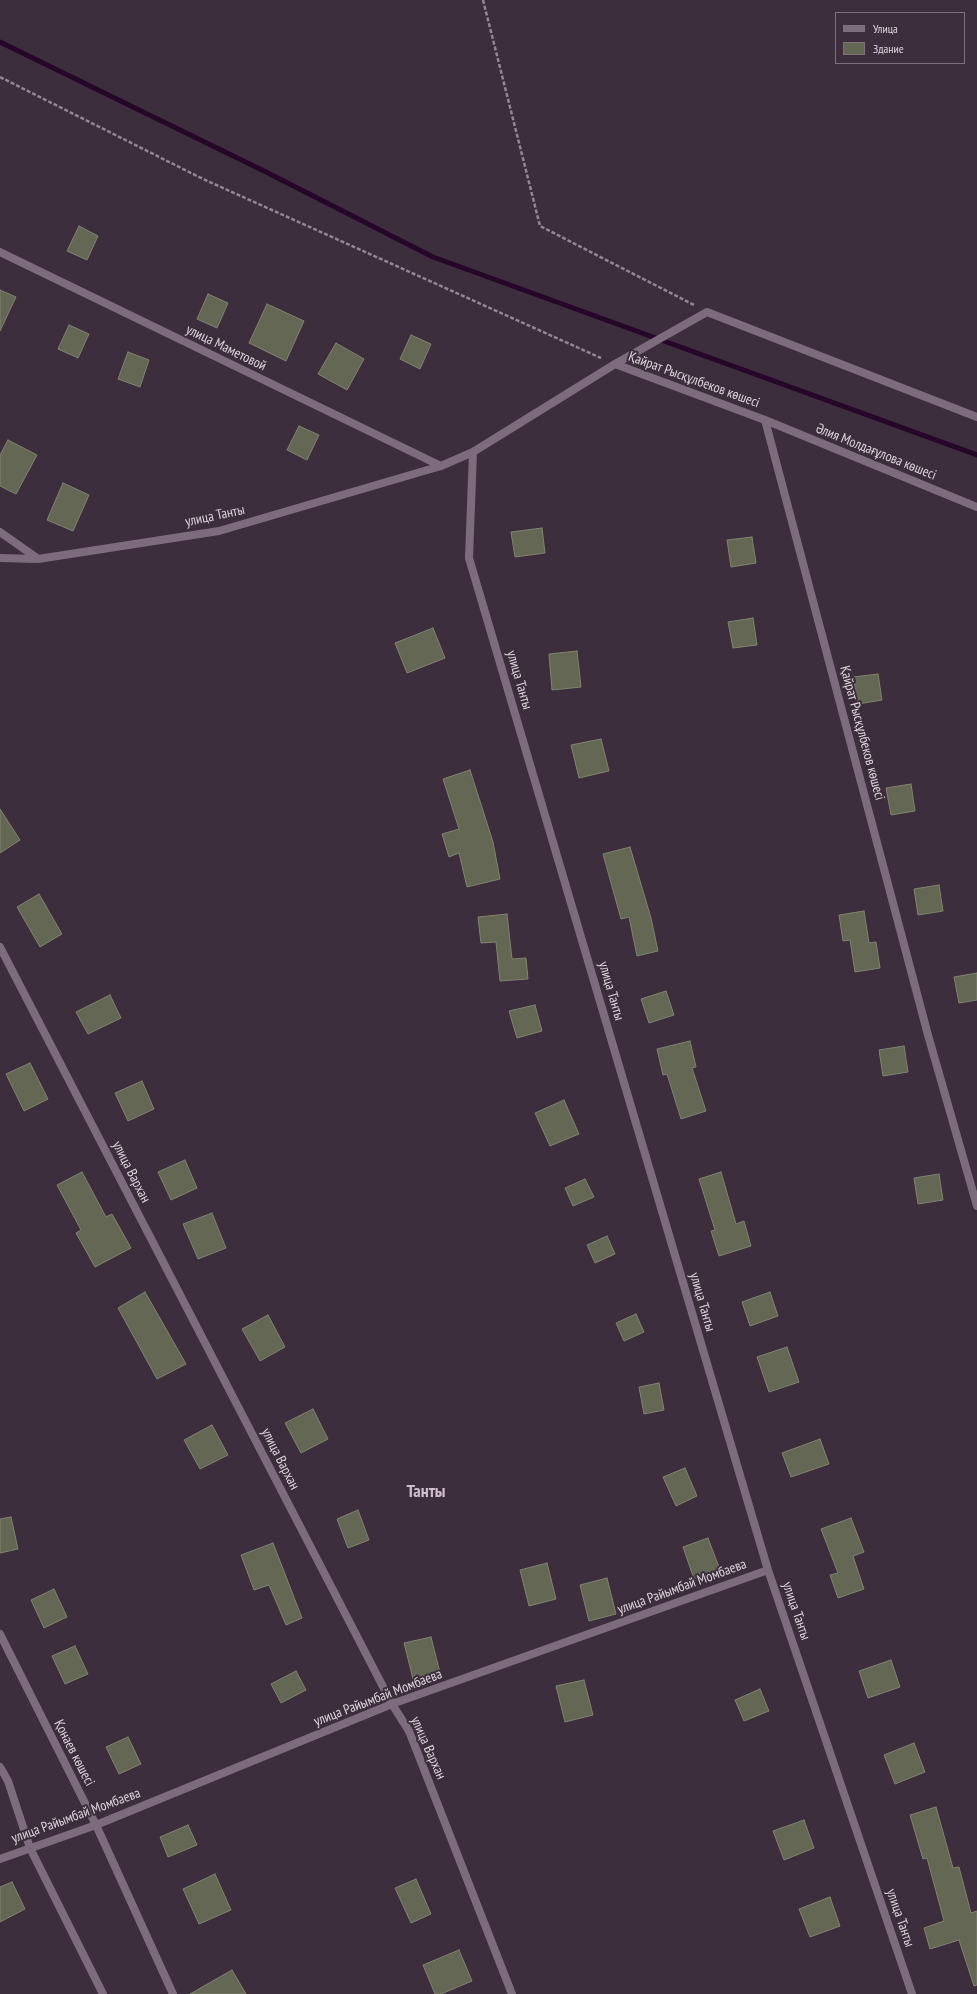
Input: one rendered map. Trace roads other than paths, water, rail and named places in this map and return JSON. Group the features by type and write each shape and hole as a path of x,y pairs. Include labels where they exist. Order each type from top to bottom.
{"street":[{"name":"улица Маметовой","path":"0,252 441,466"},
{"path":"473,452 615,364 707,312 977,417"},
{"name":"Қайрат Рысқұлбеков көшесі","path":"615,364 765,420 928,1036 977,1206"},
{"name":"Әлия Молдағұлова көшесі","path":"765,420 977,507"},
{"name":"улица Танты","path":"0,558 38,559 219,531 441,466 473,452 469,558 768,1570 912,1994"},
{"path":"0,532 38,559"},
{"name":"улица Вархан","path":"0,948 392,1704 409,1731 512,1994"},
{"name":"улица Райымбай Момбаева","path":"0,1858 96,1825 392,1704 768,1570"},
{"name":"Қонаев көшесі","path":"0,1634 96,1825 173,1994"},
{"path":"0,1767 8,1781 30,1848 103,1994"}],"waterway":[{"path":"0,42 266,172 433,257 977,455"}],"district":[{"name":"Танты","path":"426,1492"}]}
